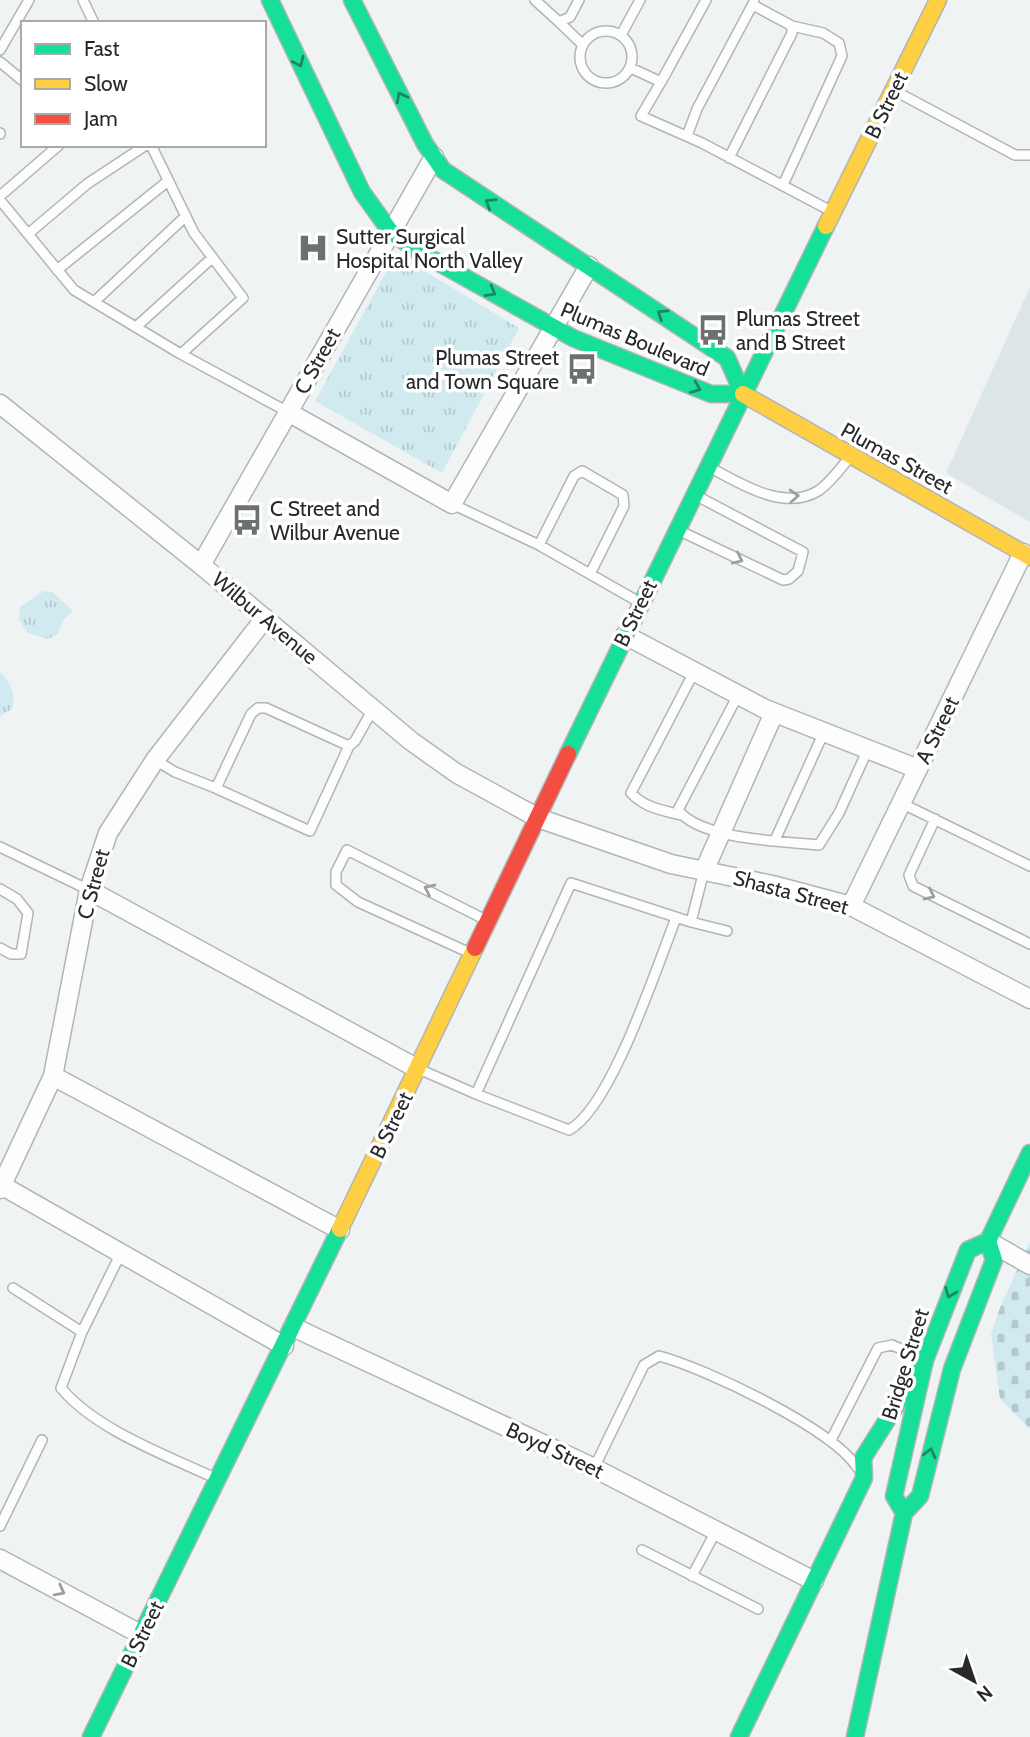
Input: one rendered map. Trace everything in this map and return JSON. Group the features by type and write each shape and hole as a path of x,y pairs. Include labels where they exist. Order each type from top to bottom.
{"street":[{"name":"Plumas Boulevard","path":"270,0 362,192 390,231 416,250 573,338 711,394 743,394 727,358 589,265 455,180 434,157 352,0"},
{"name":"B Street","path":"91,1737 284,1346 640,603 938,0"},
{"name":"C Street","path":"201,565 434,157"},
{"path":"288,412 452,504 551,326 589,265"},
{"name":"Plumas Street","path":"743,394 1027,555"},
{"name":"Wilbur Avenue","path":"0,404 201,565 373,709 456,773 538,818"},
{"name":"A Street","path":"851,906 1027,555"},
{"name":"C Street","path":"1,1186 53,1076 89,890 108,833 155,760 265,618"},
{"path":"625,635 774,713 918,769"},
{"path":"704,871 774,713"},
{"name":"Shasta Street","path":"538,818 671,864 851,906 1030,999"},
{"path":"89,890 418,1069"},
{"path":"53,1076 340,1230"},
{"name":"Bridge Street","path":"855,1737 904,1513 920,1496 952,1369 993,1260 988,1241 1030,1153"},
{"path":"1,1186 284,1346"},
{"path":"988,1241 1030,1265"},
{"name":"Bridge Street","path":"904,1513 894,1496 925,1360 968,1250 988,1241"},
{"name":"Boyd Street","path":"293,1327 594,1468 814,1581"},
{"path":"739,1737 864,1478 863,1458 925,1360"},
{"path":"0,1559 142,1634"},
{"path":"861,1713 863,1737"}],"lane":[{"path":"0,50 29,0"},
{"path":"83,0 93,21"},
{"path":"535,0 583,45"},
{"path":"559,22 570,17 579,0"},
{"path":"621,35 640,0"},
{"path":"706,0 640,116 687,136 833,212"},
{"path":"687,136 697,109 754,2 792,26 822,33 839,43 842,56 783,185"},
{"path":"729,158 792,33 792,26"},
{"path":"604,31 621,35 632,50 631,68 619,80 611,83 595,81 583,69 580,53 583,45 596,33 604,31"},
{"path":"0,62 21,79"},
{"path":"631,68 661,82"},
{"path":"894,90 1015,155 1030,155"},
{"path":"57,147 0,198 74,290 181,354 288,412"},
{"path":"28,234 87,184 145,147"},
{"path":"149,147 212,258 243,298 181,354"},
{"path":"57,270 168,181"},
{"path":"94,302 186,216"},
{"path":"136,327 212,258"},
{"path":"708,466 749,488 775,497 801,496 819,490 851,456"},
{"path":"539,545 574,476 582,471 623,495 624,506 590,574"},
{"path":"677,530 783,580 789,579 803,562 803,552 792,545 694,494"},
{"path":"452,504 539,545 640,603"},
{"path":"694,671 631,793 640,803 681,815 720,833 819,845 839,813 868,749"},
{"path":"681,815 678,810 738,695"},
{"path":"213,787 218,783 251,714 258,708 266,708 349,746"},
{"path":"155,760 175,772 310,831 349,746 355,741 373,709"},
{"path":"775,839 824,732"},
{"path":"901,803 1030,866"},
{"path":"935,819 909,875 913,886 1030,944"},
{"path":"0,847 89,890"},
{"path":"472,953 358,902 336,886 336,872 347,850 489,922"},
{"path":"691,922 704,871"},
{"path":"476,1094 571,883 676,918 727,931"},
{"path":"0,889 17,899 28,913 21,954 11,954 0,948"},
{"path":"418,1069 550,1126 569,1130 581,1124 610,1080 676,918"},
{"path":"121,1253 82,1332 61,1388 75,1406 140,1443 218,1480"},
{"path":"13,1288 82,1332"},
{"path":"831,1440 878,1348 892,1345 925,1360"},
{"path":"594,1468 644,1365 659,1356 781,1409 831,1440 849,1455 864,1478"},
{"path":"0,1526 42,1440"},
{"path":"692,1576 716,1531"},
{"path":"642,1550 758,1609"}],"shaded area":[{"path":"1030,287 1030,522 946,473"}],"green space":[{"path":"396,254 519,328 442,473 315,401"},
{"path":"44,591 52,592 73,611 63,621 58,634 48,639 28,633 19,620 20,607"},
{"path":"0,672 10,684 13,698 12,709 0,716"},
{"path":"1030,1242 1030,1429 1000,1399 991,1334 1001,1305"}],"traffic: fast":[{"path":"270,0 362,192 390,231 416,250 573,338 711,394 743,394"},
{"path":"352,0 425,144 443,170 727,358 743,394"},
{"path":"568,754 826,226"},
{"path":"904,1513 894,1496 925,1360 968,1250 988,1241 1030,1153"},
{"path":"91,1737 340,1229"},
{"path":"855,1737 904,1513 920,1496 952,1369 994,1260 988,1241"},
{"path":"739,1737 864,1478 863,1458 925,1360"}],"traffic: slow":[{"path":"826,226 938,0"},
{"path":"743,394 1030,557"},
{"path":"340,1229 475,948"}],"traffic: jam":[{"path":"475,948 568,754"}],"place":[{"name":"Sutter Surgical Hospital North Valley","path":"313,248"},
{"name":"Plumas Street and B Street","path":"713,330"},
{"name":"Plumas Street and Town Square","path":"582,369"},
{"name":"C Street and Wilbur Avenue","path":"247,520"}]}
